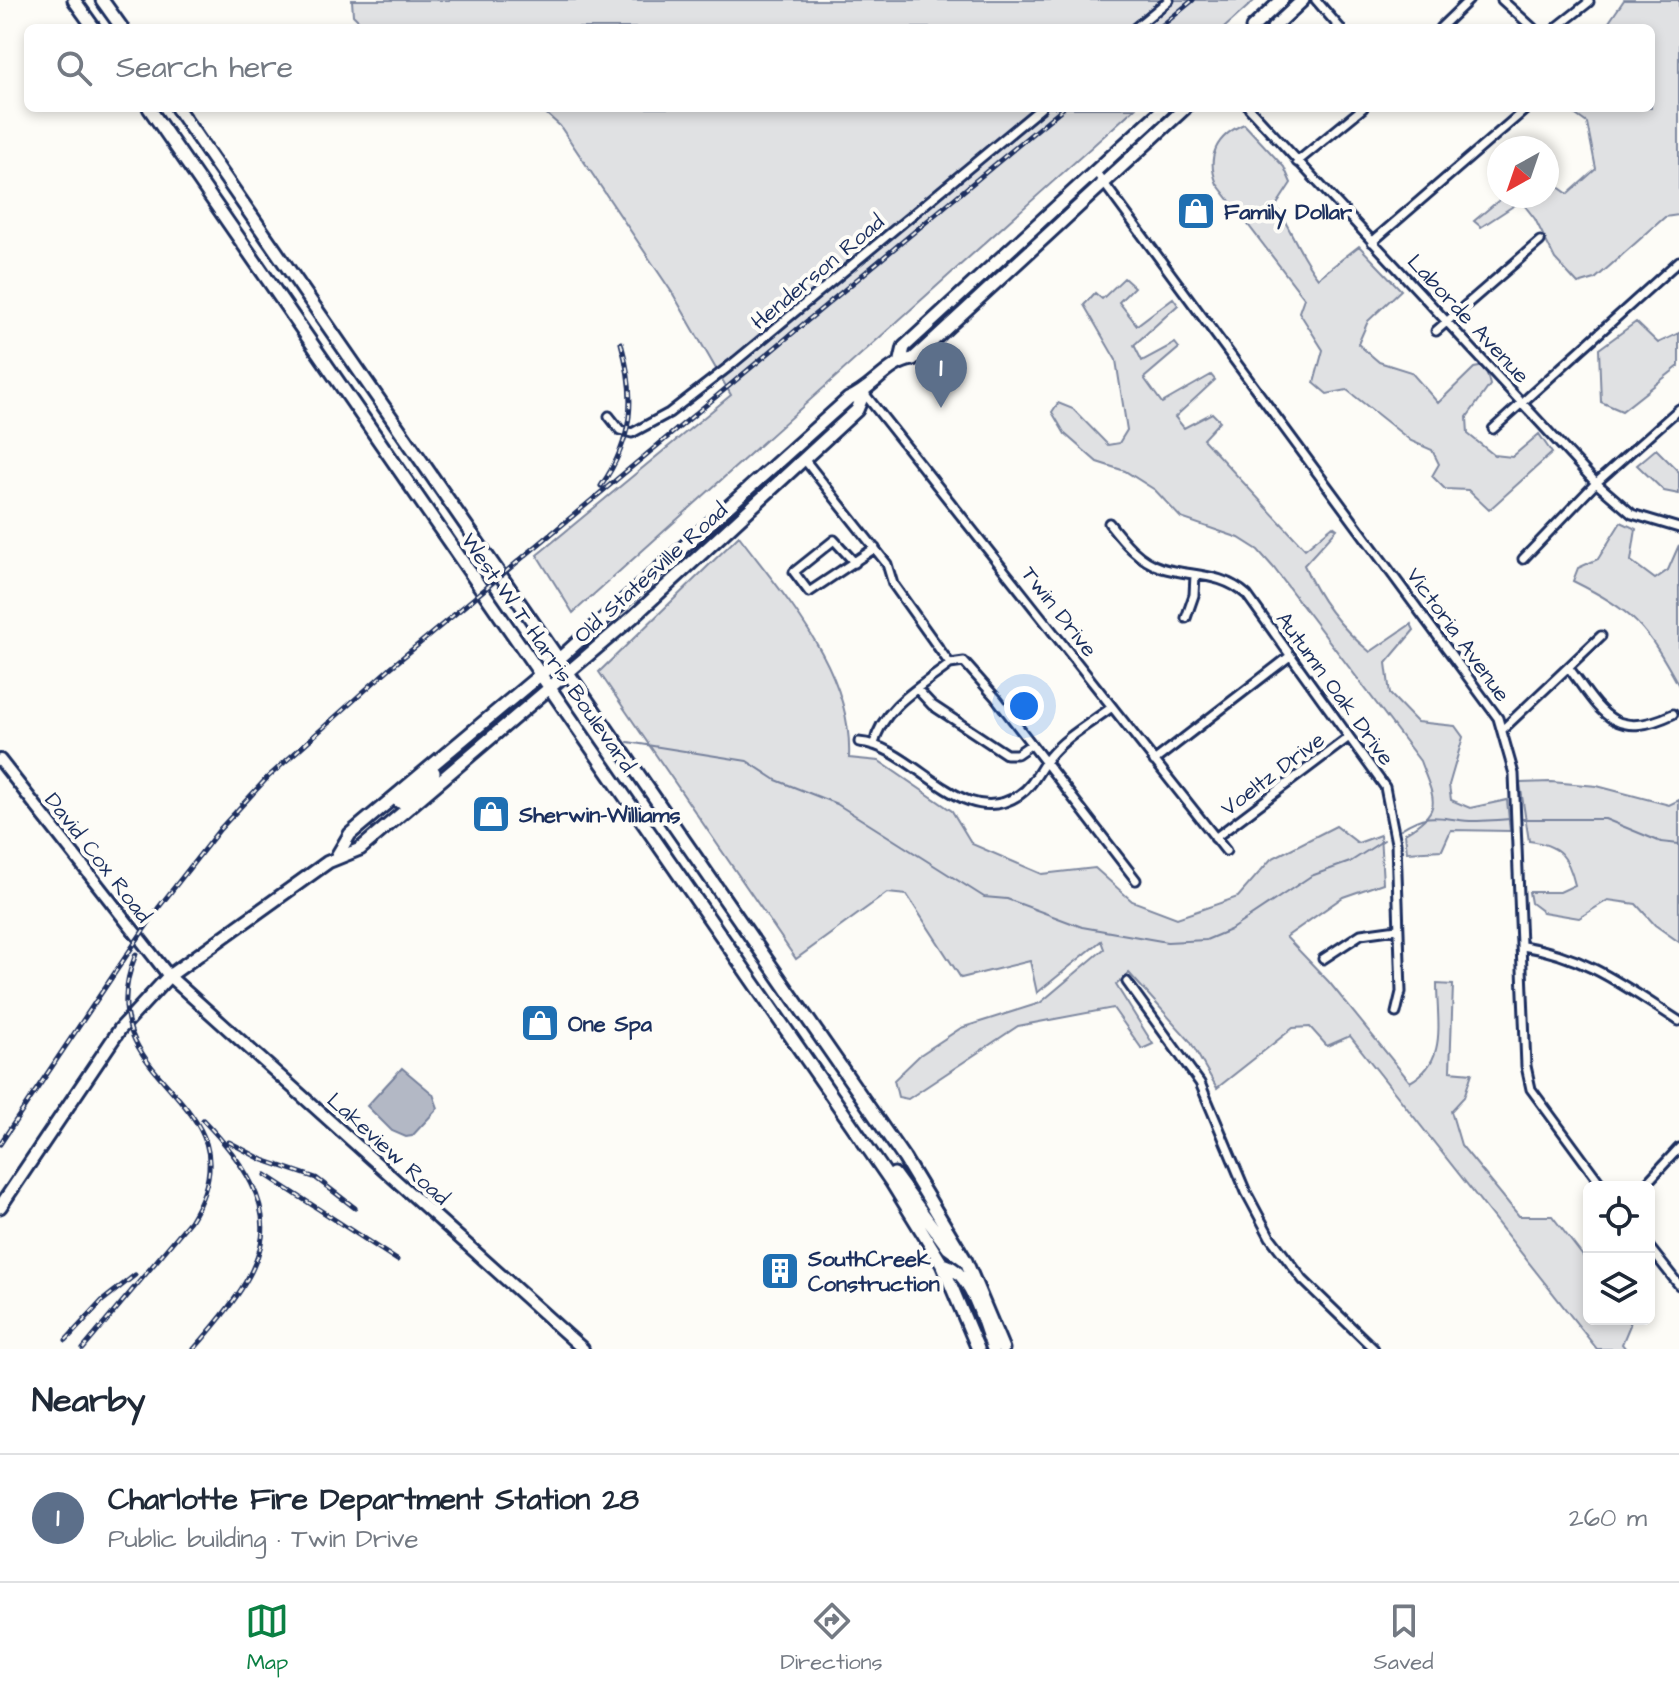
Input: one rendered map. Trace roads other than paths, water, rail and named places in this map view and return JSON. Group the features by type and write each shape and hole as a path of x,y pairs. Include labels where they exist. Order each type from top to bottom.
{"main road":[{"path":"74,0 91,24"},
{"path":"102,0 119,24"},
{"path":"1256,24 1282,0"},
{"path":"1277,24 1303,0"},
{"name":"West W T Harris Boulevard","path":"152,112 857,1132 942,1264 978,1349"},
{"name":"West W T Harris Boulevard","path":"180,112 904,1158 966,1261 1003,1349"},
{"name":"Old Statesville Road","path":"342,855 350,834 559,659 848,399 864,393 901,360 904,347 1160,112"},
{"name":"Old Statesville Road","path":"901,360 913,359 1181,112"},
{"name":"Old Statesville Road","path":"0,1207 120,1029 169,976 342,855 360,849 568,673 857,410 864,393"},
{"path":"342,855 365,830 419,786 461,741"},
{"name":"David Cox Road","path":"0,760 169,976"},
{"name":"Lakeview Road","path":"169,976 583,1349"},
{"path":"857,1132 897,1177 948,1248 966,1261"},
{"path":"942,1264 952,1267 963,1280 993,1349"}],"street":[{"path":"1140,24 1169,0"},
{"path":"1316,0 1337,24"},
{"path":"1444,24 1469,0"},
{"path":"1502,0 1529,24"},
{"path":"1561,24 1589,2"},
{"name":"Henderson Road","path":"609,416 620,430 632,433 669,413 1036,112"},
{"name":"Laborde Avenue","path":"1253,112 1596,483 1632,514 1679,528"},
{"path":"1297,162 1358,112"},
{"path":"1372,242 1522,112"},
{"name":"Victoria Avenue","path":"1095,171 1498,718 1514,774 1526,1066 1531,1089 1599,1181"},
{"path":"1436,331 1540,241"},
{"path":"1493,429 1679,261"},
{"name":"Twin Drive","path":"864,393 1226,851"},
{"path":"1523,559 1596,483 1679,409"},
{"path":"804,459 887,564 893,584 950,664"},
{"name":"Autumn Oak Drive","path":"1109,523 1146,560 1195,575 1210,575 1234,584 1247,595 1375,769 1391,805 1396,843 1401,992 1396,1013"},
{"path":"855,563 834,540 794,572 809,592 855,563 875,548"},
{"path":"1186,618 1194,595 1195,575"},
{"path":"1502,730 1601,636"},
{"path":"1154,761 1290,656"},
{"path":"874,744 878,727 887,715 950,664 964,662 1136,880"},
{"path":"1569,668 1611,722 1626,726 1654,723 1673,714"},
{"path":"918,690 932,705 1006,754 1017,754 1030,745"},
{"path":"859,742 874,744 966,800 985,805 1003,803 1021,794 1045,763 1112,707"},
{"name":"Voeltz Drive","path":"1215,838 1349,737"},
{"path":"1323,959 1361,934 1397,929"},
{"path":"1523,946 1563,953 1582,961 1679,1021"},
{"path":"1127,982 1200,1083 1246,1192 1270,1237 1303,1280 1374,1349"},
{"path":"1649,1181 1679,1148"},
{"path":"1654,1253 1679,1285"}],"waterway":[{"path":"628,742 747,761 776,780 837,804 984,897 1007,899 1082,927 1167,942 1206,940 1230,930 1311,876 1350,862 1384,840"},
{"path":"1401,829 1428,818 1470,821 1510,819"},
{"path":"1523,819 1605,819 1661,842 1679,844"}],"railway":[{"path":"1164,24 1193,0"},
{"path":"0,1144 159,907 220,829 268,777 390,668 1058,112"},
{"path":"601,486 620,451 629,417 629,381 621,343"},
{"path":"83,1349 190,1221 208,1179 207,1145 193,1117 149,1064 132,1034 126,999 136,954"},
{"path":"194,1349 241,1289 255,1262 262,1237 261,1211 251,1183 232,1153 203,1120"},
{"path":"229,1142 263,1160 316,1178 355,1208"},
{"path":"266,1175 397,1260"},
{"path":"66,1340 102,1301 135,1275"}],"place":[{"name":"Family Dollar","path":"1196,211"},
{"name":"Charlotte Fire Department Station 28","path":"941,408"},
{"name":"Sherwin-Williams","path":"491,814"},
{"name":"One Spa","path":"540,1023"},
{"name":"SouthCreek Construction","path":"780,1271"}]}
